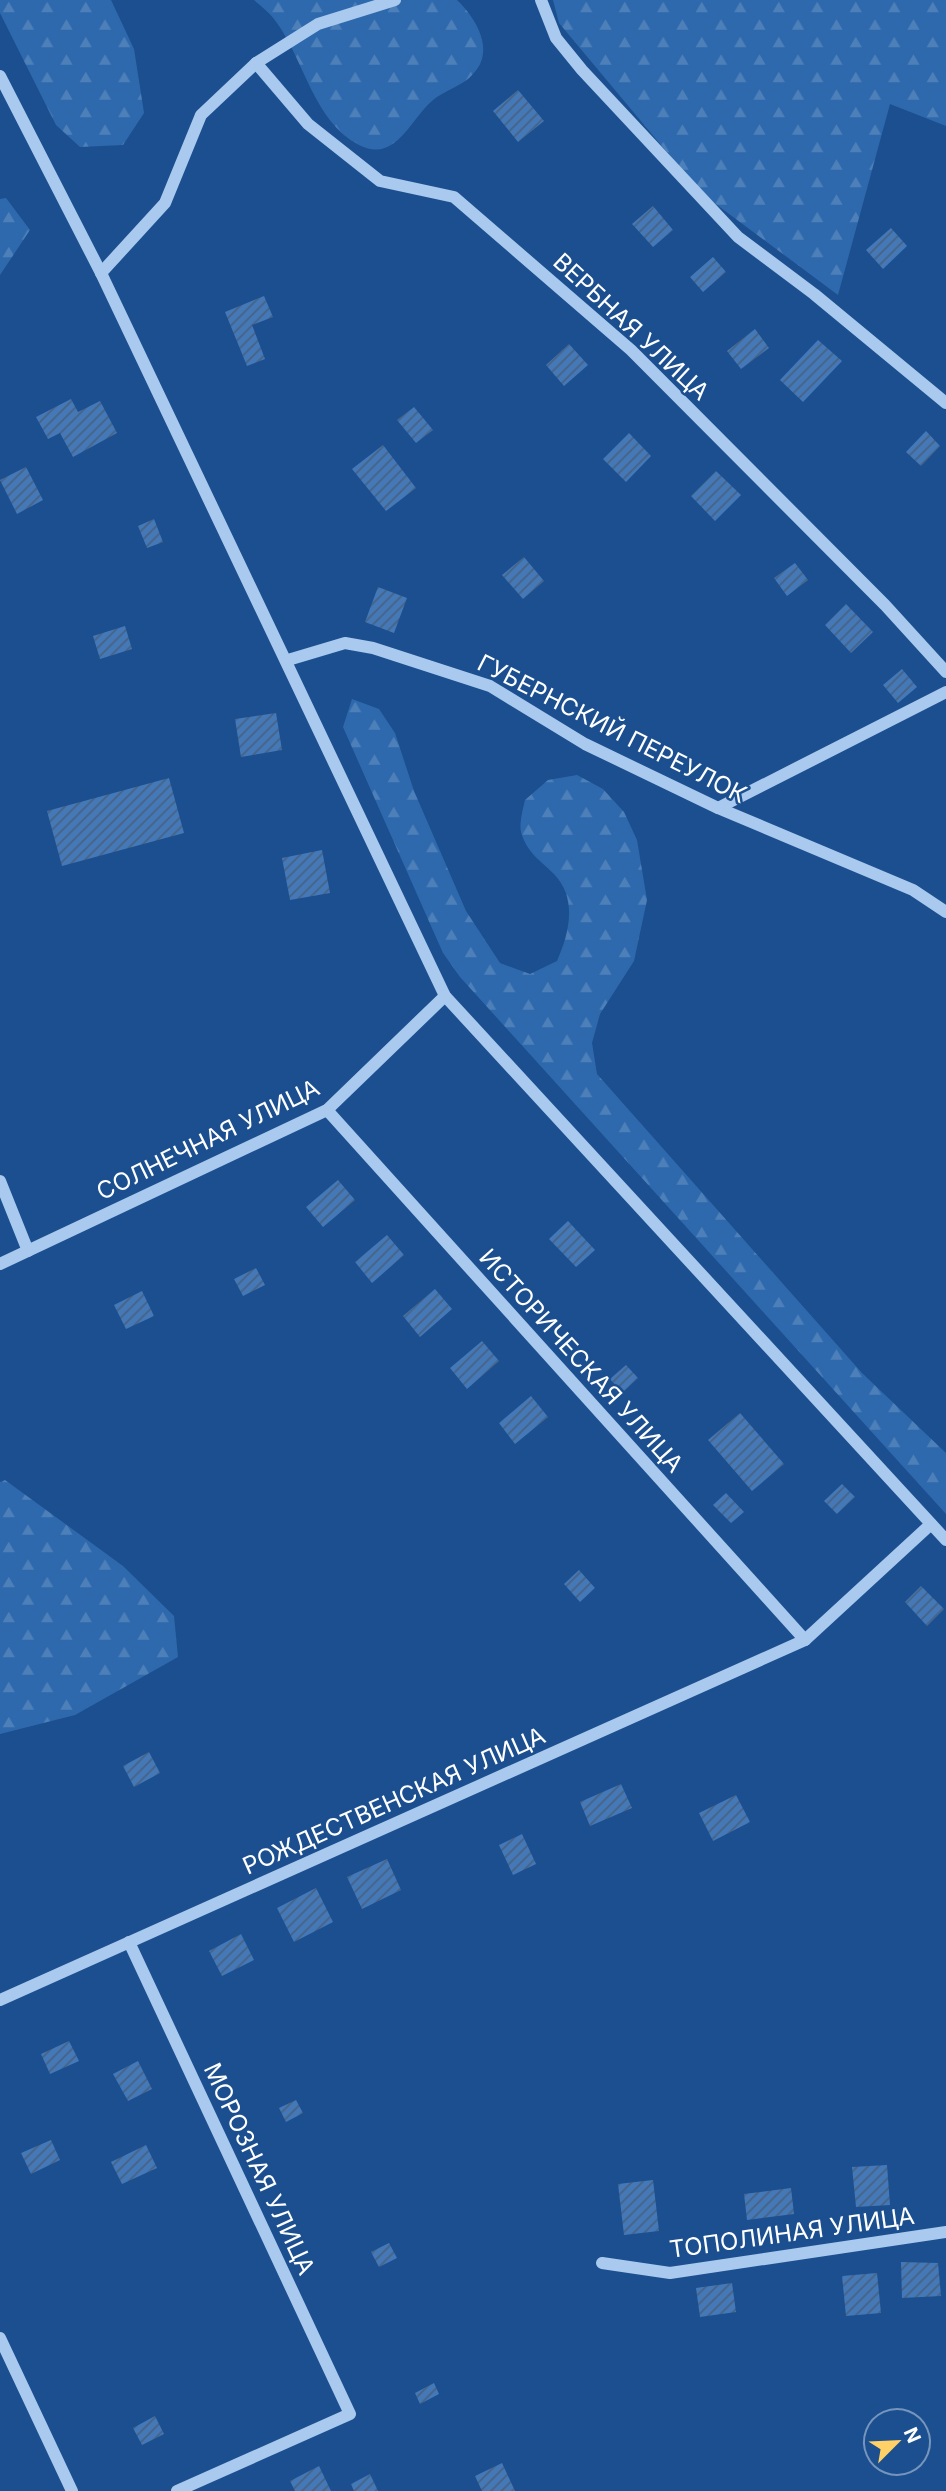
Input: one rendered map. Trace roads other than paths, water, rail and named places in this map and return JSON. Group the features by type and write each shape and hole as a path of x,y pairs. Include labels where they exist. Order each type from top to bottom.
{"street":[{"path":"101,273 165,203 201,115 256,63 318,24 395,0"},
{"path":"541,0 556,38 573,59 738,237 814,294 946,403"},
{"name":"ВЕРБНАЯ УЛИЦА","path":"256,63 308,124 380,181 454,197 631,350 885,605 946,672"},
{"path":"0,76 101,273 288,660 446,996 946,1540"},
{"name":"ГУБЕРНСКИЙ ПЕРЕУЛОК","path":"288,660 345,643 373,648 490,686 585,744 718,808 913,890 946,912"},
{"path":"718,808 946,692"},
{"name":"СОЛНЕЧНАЯ УЛИЦА","path":"0,1264 327,1110 446,996"},
{"name":"ИСТОРИЧЕСКАЯ УЛИЦА","path":"327,1110 805,1640"},
{"path":"0,1181 28,1251"},
{"name":"РОЖДЕСТВЕНСКАЯ УЛИЦА","path":"0,2000 805,1640 931,1524"},
{"name":"МОРОЗНАЯ УЛИЦА","path":"129,1942 351,2414 177,2491"},
{"name":"ТОПОЛИНАЯ УЛИЦА","path":"601,2263 670,2273 946,2232"},
{"path":"0,2338 72,2491"}]}
